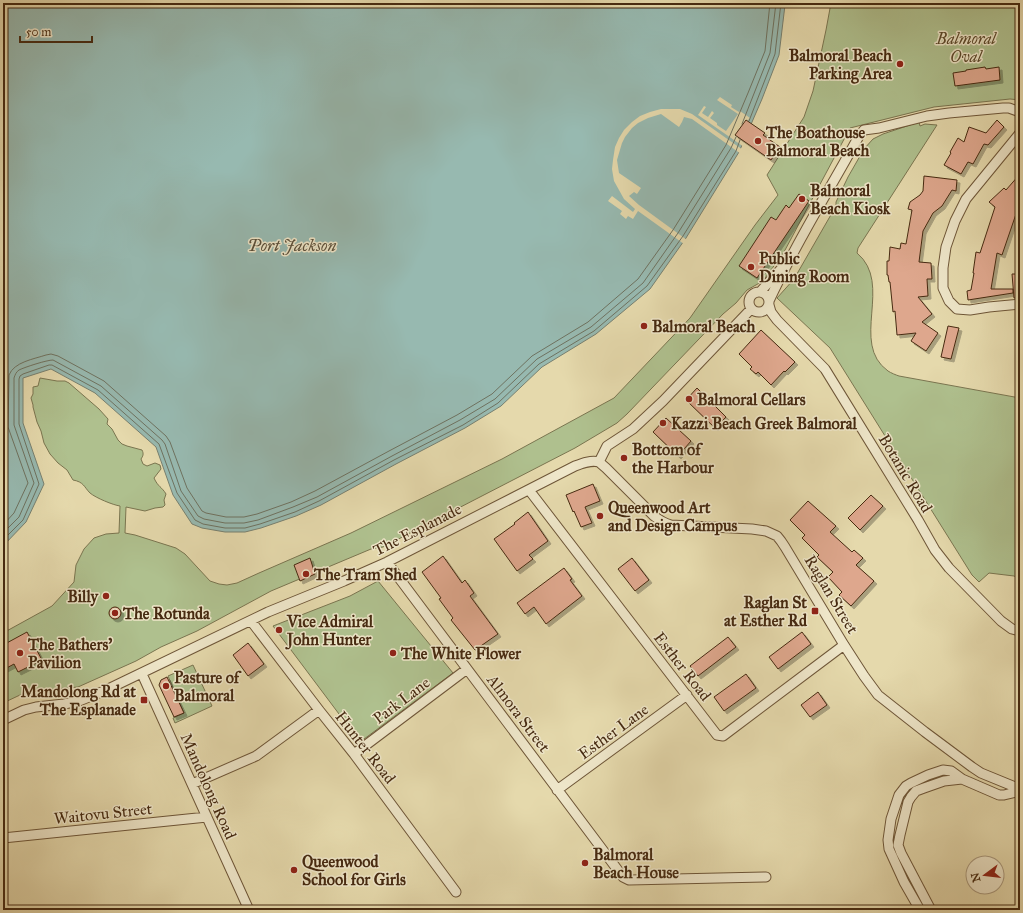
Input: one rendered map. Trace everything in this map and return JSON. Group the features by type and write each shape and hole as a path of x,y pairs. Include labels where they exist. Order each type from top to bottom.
{"street":[{"path":"769,303 766,295 760,292 754,292 749,297 748,304 751,310 754,311 761,312 767,308 790,259 859,136 864,130 879,128 927,116 949,113 1003,108 1009,108 1020,112"},
{"path":"1020,133 966,198 955,221 946,247 943,268 944,288 949,301 957,309 970,310 1020,304"},
{"path":"760,292 790,259"},
{"name":"Botanic Road","path":"769,303 771,312 777,320 825,370 935,550 949,568 1001,621 1012,629 1020,631"},
{"path":"599,462 607,446 633,429 664,401 751,310"},
{"name":"Botanic Road","path":"761,312 777,320"},
{"name":"The Esplanade","path":"3,720 24,710 79,701 104,691 292,602 387,562 576,466 595,461 599,462"},
{"name":"Raglan Street","path":"599,462 660,521 665,523 759,530 766,531 776,536 785,547 844,645 878,695 972,767 981,773 1020,790"},
{"name":"Esther Road","path":"529,490 717,735 723,736 844,645"},
{"name":"Almora Street","path":"387,562 623,877 629,880 766,877"},
{"name":"Hunter Road","path":"251,621 354,754 456,892"},
{"name":"Park Lane","path":"354,754 467,668"},
{"name":"Mandolong Road","path":"142,674 249,910"},
{"name":"Esther Lane","path":"557,790 686,695"},
{"path":"192,784 256,756 319,710"},
{"path":"920,910 904,882 889,849 888,840 891,819 899,795 906,786 928,775 943,770 952,772 999,795 1004,796 1020,790"},
{"path":"931,910 901,854 898,845 904,816 908,802 916,791 944,781 962,778"},
{"name":"Waitovu Street","path":"3,838 207,817"}],"green space":[{"name":"Balmoral Oval","path":"831,3 1020,3 1020,100 1010,99 934,107 850,128 784,252 763,281 747,290 736,303 723,314 617,423 575,448 383,547 371,549 271,591 197,631 78,687 34,691 20,695 3,703 3,633 52,606 74,582 76,565 84,549 94,538 106,534 119,533 120,506 96,497 90,493 82,483 73,480 67,470 50,454 44,443 31,398 33,394 33,387 38,386 40,378 65,381 69,383 99,409 108,419 107,424 122,444 142,450 143,455 141,459 143,464 147,466 155,463 160,465 161,469 154,478 166,494 164,500 165,505 163,507 145,511 126,507 125,533 176,548 185,554 210,581 227,585 237,583 351,533 502,459 614,398 690,318 755,225 778,195 767,175 804,117 813,91"},
{"path":"919,122 920,126 925,124 937,125 858,248 857,253 867,266 872,281 872,345 877,359 888,371 898,376 1020,398 1020,579 1014,576 989,573 979,582 972,575 830,348 777,298 794,279 836,206 836,202 848,177 864,149 873,139 883,134"},
{"path":"378,581 453,673 360,742 273,626 350,596"},
{"path":"193,665 212,706 175,723 173,718 184,713 168,676"}],"water":[{"name":"Port Jackson","path":"3,3 785,3 785,5 779,55 739,152 686,238 650,289 596,334 542,367 501,406 465,428 321,505 296,516 261,528 245,532 225,532 202,528 192,524 173,495 156,447 95,393 51,369 23,378 23,423 44,484 26,522 3,546"}],"pier":[{"path":"720,97 732,105 731,107 750,118 747,121 746,120 735,135 746,143 744,147 698,115 704,106 706,107 702,113 708,117 712,111 714,113 710,118 726,131 738,114 717,100"},
{"path":"661,109 680,109 692,114 743,150 741,154 692,119 684,117 679,127 661,114 638,123 625,137 617,160 619,173 641,188 637,194 634,192 629,196 687,240 684,244 638,211 633,219 628,216 626,219 620,214 622,211 608,201 612,196 633,212 635,209 624,199 614,181 612,169 615,147 624,130 632,122 640,116"}],"building":[{"path":"985,67 986,69 999,67 1000,80 955,86 953,73"},
{"name":"The Boathouse Balmoral Beach","path":"746,120 765,133 763,135 780,147 771,160 735,135"},
{"path":"997,120 1004,127 988,145 984,144 973,164 968,162 961,174 944,165 958,138 964,142 969,127 986,133"},
{"path":"1020,174 1020,210 1016,214 1002,255 997,253 991,289 1013,289 1013,293 968,300 967,291 971,290 976,252 980,253 995,207 989,202 1004,188 1006,190"},
{"path":"924,176 957,180 956,191 952,190 942,206 933,213 923,231 919,262 931,263 932,279 927,279 928,296 918,297 932,314 922,322 938,333 926,351 911,341 916,333 897,335 895,311 893,312 890,282 887,275 887,261 889,261 890,247 900,249 901,243 906,244 912,210 908,209 910,202 923,191"},
{"path":"799,194 809,201 757,278 739,266 771,217 776,220 786,205 789,208"},
{"path":"1012,274 1020,274 1020,297 1014,298"},
{"path":"948,326 959,328 951,359 941,357"},
{"path":"761,330 795,362 771,385 758,372 756,374 750,369 752,367 739,354"},
{"path":"697,388 726,417 715,428 686,400"},
{"path":"666,418 691,441 678,456 653,432"},
{"path":"593,484 600,501 585,507 592,523 581,527 566,495"},
{"path":"871,495 883,506 860,530 848,518"},
{"path":"808,501 836,526 830,532 852,552 854,550 863,558 856,565 874,581 851,606 839,595 842,592 828,577 833,572 817,557 819,555 802,538 805,535 790,520"},
{"path":"528,512 548,541 529,555 533,559 517,571 494,539 515,524 514,523"},
{"path":"443,556 462,583 465,580 474,593 470,596 498,634 475,650 451,620 453,618 439,599 441,598 422,572"},
{"path":"310,558 315,574 300,581 294,565"},
{"path":"632,558 649,580 635,591 618,569"},
{"path":"564,568 572,579 570,580 582,596 546,624 534,607 525,614 517,603"},
{"name":"The Rotunda","path":"113,607 117,607 121,613 117,619 113,619 109,615 109,611"},
{"name":"The Bathers' Pavilion","path":"27,632 42,660 18,672 14,664 3,670 3,645"},
{"path":"802,632 811,644 778,669 769,657"},
{"path":"728,637 736,647 698,676 690,666"},
{"path":"248,643 264,664 248,676 233,655"},
{"path":"746,674 756,688 724,711 714,697"},
{"path":"167,677 184,713 174,717 159,685 161,680"},
{"path":"818,692 827,705 810,717 801,705"}],"place":[{"name":"Balmoral Beach Parking Area","path":"900,64"},
{"name":"The Boathouse Balmoral Beach","path":"758,141"},
{"name":"Balmoral Beach Kiosk","path":"802,199"},
{"name":"Public Dining Room","path":"751,267"},
{"name":"Balmoral Beach","path":"644,326"},
{"name":"Balmoral Cellars","path":"689,399"},
{"name":"Kazzi Beach Greek Balmoral","path":"663,423"},
{"name":"Bottom of the Harbour","path":"624,458"},
{"name":"Queenwood Art and Design Campus","path":"600,516"},
{"name":"The Tram Shed","path":"306,574"},
{"name":"Billy","path":"106,596"},
{"name":"Raglan St at Esther Rd","path":"815,611"},
{"name":"The Rotunda","path":"115,613"},
{"name":"Vice Admiral John Hunter","path":"279,630"},
{"name":"The Bathers' Pavilion","path":"20,653"},
{"name":"The White Flower","path":"393,653"},
{"name":"Pasture of Balmoral","path":"166,686"},
{"name":"Mandolong Rd at The Esplanade","path":"144,700"},
{"name":"Balmoral Beach House","path":"585,863"},
{"name":"Queenwood School for Girls","path":"294,870"}]}
